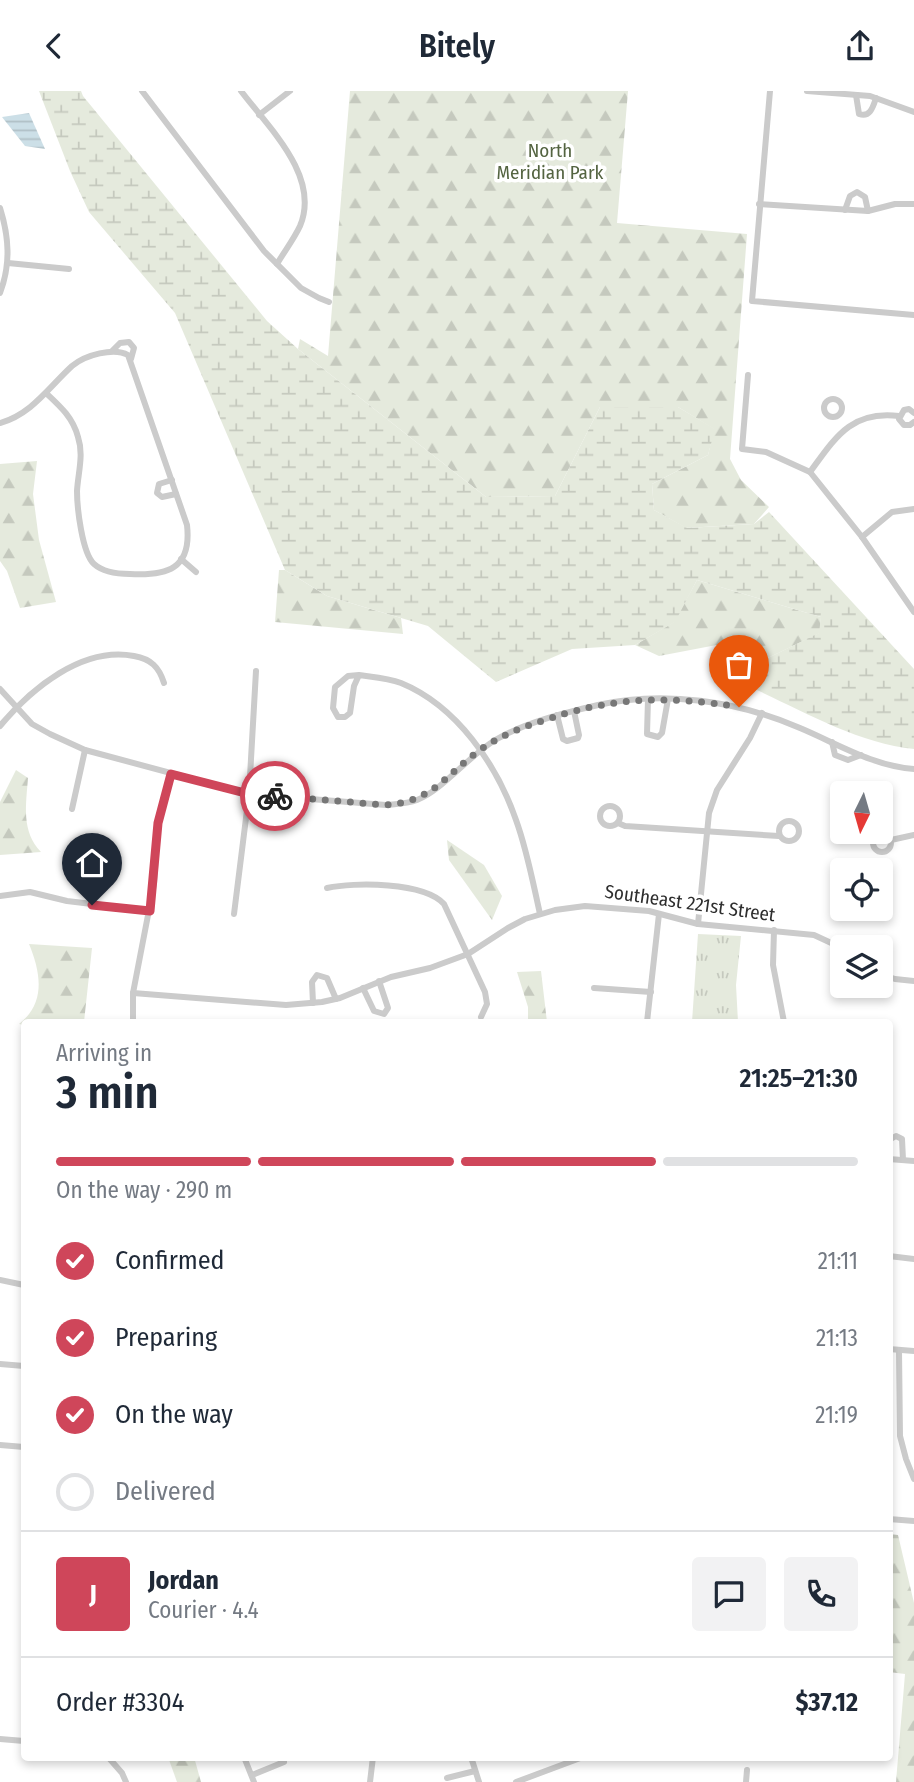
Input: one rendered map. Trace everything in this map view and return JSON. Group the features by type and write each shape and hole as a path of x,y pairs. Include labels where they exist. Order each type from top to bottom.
{"street":[{"path":"142,91 264,251 301,288 330,302"},
{"path":"241,91 297,169 303,188 304,205 300,225 277,264"},
{"path":"259,115 290,91"},
{"path":"770,91 752,301 914,315"},
{"path":"807,91 876,98 914,111"},
{"path":"856,95 859,114 863,115 869,114 873,109 876,98"},
{"path":"845,210 850,196 858,192 865,197 868,211"},
{"path":"759,204 868,211 895,204 914,204"},
{"path":"0,208 8,244 8,263 0,293"},
{"path":"8,263 69,269"},
{"path":"0,423 18,416 47,394 74,365 111,351 120,342 129,342 134,348 131,359"},
{"path":"47,394 68,415 79,438 81,450 78,507 85,542 93,563 119,574 155,575 166,572 181,559 188,537 187,525 131,359 123,352 111,351"},
{"path":"748,375 742,449 766,452 810,472 862,537 914,612"},
{"path":"810,472 846,427 875,416 899,416 906,409 914,413"},
{"path":"839,415 846,427"},
{"path":"899,416 904,425 914,422"},
{"path":"172,480 159,484 157,493 162,497 176,494"},
{"path":"862,537 892,512 914,509"},
{"path":"181,559 196,572"},
{"path":"0,726 16,708 58,674 94,658 111,654 139,657 158,668 164,683"},
{"path":"234,914 249,794 256,671"},
{"path":"359,675 354,686 350,713 345,717 338,717 333,708 335,687 348,676 359,675 380,677 405,684 450,717 480,750 499,781 518,823 540,914"},
{"path":"0,689 32,724 85,750 249,794 402,804 417,800 434,790 480,750 500,738 557,715 600,704 648,699 715,703 762,713 887,766 914,769"},
{"path":"648,699 647,734 658,737 662,733 668,699"},
{"path":"557,715 564,739 578,739 574,711"},
{"path":"698,924 709,813 717,790 750,738 762,713"},
{"path":"72,809 85,750"},
{"path":"133,1019 133,993 150,911 158,823 171,774"},
{"path":"618,823 625,826 779,836"},
{"path":"893,840 914,835"},
{"path":"327,888 360,884 412,889 432,894 443,904 487,998 481,1017"},
{"path":"0,896 30,892 67,901 150,911"},
{"name":"Southeast 221st Street","path":"133,993 286,1006 336,999 379,981 430,968 468,954 508,927 540,914 584,906 659,914 698,924 814,935 830,942"},
{"path":"647,1019 659,914"},
{"path":"774,930 773,965 783,1019"},
{"path":"313,1003 312,982 321,974 327,978 336,999"},
{"path":"893,978 914,981"},
{"path":"363,988 374,1010 384,1014 388,1008 379,981"},
{"path":"594,988 651,992"},
{"path":"893,1138 896,1136 902,1139 903,1160"},
{"path":"893,1159 914,1161"},
{"path":"893,1256 914,1259"},
{"path":"0,1280 21,1284"},
{"path":"893,1349 914,1351"},
{"path":"899,1350 900,1436 905,1459 914,1477"},
{"path":"0,1364 21,1366"},
{"path":"0,1445 21,1447"},
{"path":"893,1519 914,1521"},
{"path":"0,1739 21,1741"},
{"path":"112,1761 126,1782"},
{"path":"246,1761 253,1778 284,1762"},
{"path":"370,1782 373,1761"},
{"path":"472,1761 479,1782"},
{"path":"516,1782 575,1761"},
{"path":"746,1782 747,1770"},
{"path":"447,1778 475,1771"}],"green space":[{"path":"39,91 81,91 267,321 298,349 486,497 555,496 600,407 678,407 715,429 708,455 652,484 654,510 687,528 754,524 769,512 914,669 914,749 871,740 748,686 749,667 819,633 821,617 697,580 675,622 635,645 572,649 496,682 428,626 327,596 285,570 175,313 89,212"},
{"name":"North Meridian Park","path":"350,91 628,91 617,223 747,234 730,459 741,480 769,507 754,524 686,528 654,510 652,484 708,455 714,429 678,407 600,407 555,496 486,497 298,349 300,339 328,356"},
{"path":"37,461 33,494 39,540 56,602 20,608 7,571 0,561 0,464"},
{"path":"279,570 285,570 327,596 401,618 403,634 275,622"},
{"path":"697,580 821,617 820,633 749,667 727,643 659,656 635,645 674,622"},
{"path":"16,770 28,778 26,817 30,835 41,852 0,855 0,802"},
{"path":"447,840 484,865 502,896 492,920 449,860"},
{"path":"698,934 741,936 736,985 738,1019 692,1019"},
{"path":"29,944 92,948 84,1019 25,1019 34,1007 37,997 39,987"},
{"path":"541,971 547,1019 528,1019 528,1007 517,972"},
{"path":"893,1534 898,1535 914,1603 914,1782 896,1782 905,1674 893,1672"},
{"path":"169,1761 195,1761 201,1782 177,1782"}],"shaded area":[{"path":"29,113 45,149 25,146 2,117"}],"way so far":[{"path":"275,796 402,804 417,800 434,790 480,750 500,738 557,715 631,699 685,700 739,707"}],"route":[{"path":"92,905 150,911 158,823 171,774 249,794 275,796"}]}
